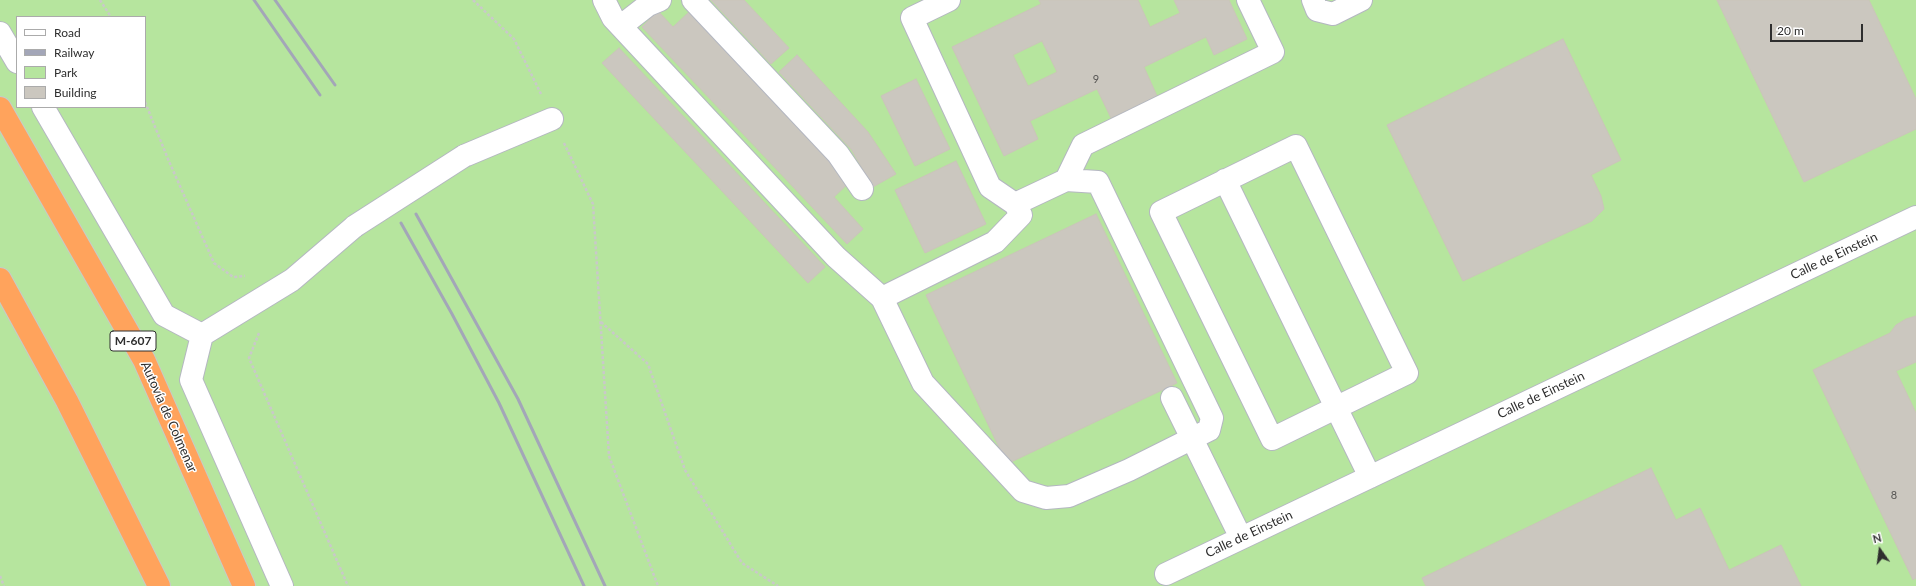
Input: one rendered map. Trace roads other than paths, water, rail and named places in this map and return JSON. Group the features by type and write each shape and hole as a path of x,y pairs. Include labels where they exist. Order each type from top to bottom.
{"highway":[{"name":"Autovía de Colmenar","path":"0,108 144,360 244,586"},
{"path":"0,279 66,401 159,586"}],"street":[{"path":"604,0 612,18 836,257 882,298 923,383 1023,491 1046,498 1069,496 1192,440 1210,430 1212,418 1098,182 1066,180 1015,204"},
{"path":"621,26 648,5 660,0"},
{"path":"693,0 838,154 862,189"},
{"path":"882,298 995,242 1021,215 1015,204 990,187 912,18 949,0"},
{"path":"1066,180 1083,145 1273,52 1248,0"},
{"path":"1313,0 1317,10 1333,14 1361,0"},
{"path":"0,33 16,60"},
{"path":"44,108 164,315 202,335"},
{"path":"282,586 191,380 202,335 292,280 355,226 464,156 552,119"},
{"path":"1296,146 1407,373 1336,408 1272,439 1161,212 1296,146"},
{"path":"1225,180 1370,477"},
{"name":"Calle de Einstein","path":"1166,574 1916,217"},
{"path":"1172,398 1241,538"}],"railway":[{"path":"254,0 320,95"},
{"path":"275,0 335,85"},
{"path":"416,214 518,399 605,586"},
{"path":"401,223 452,314 499,403 584,586"}]}
